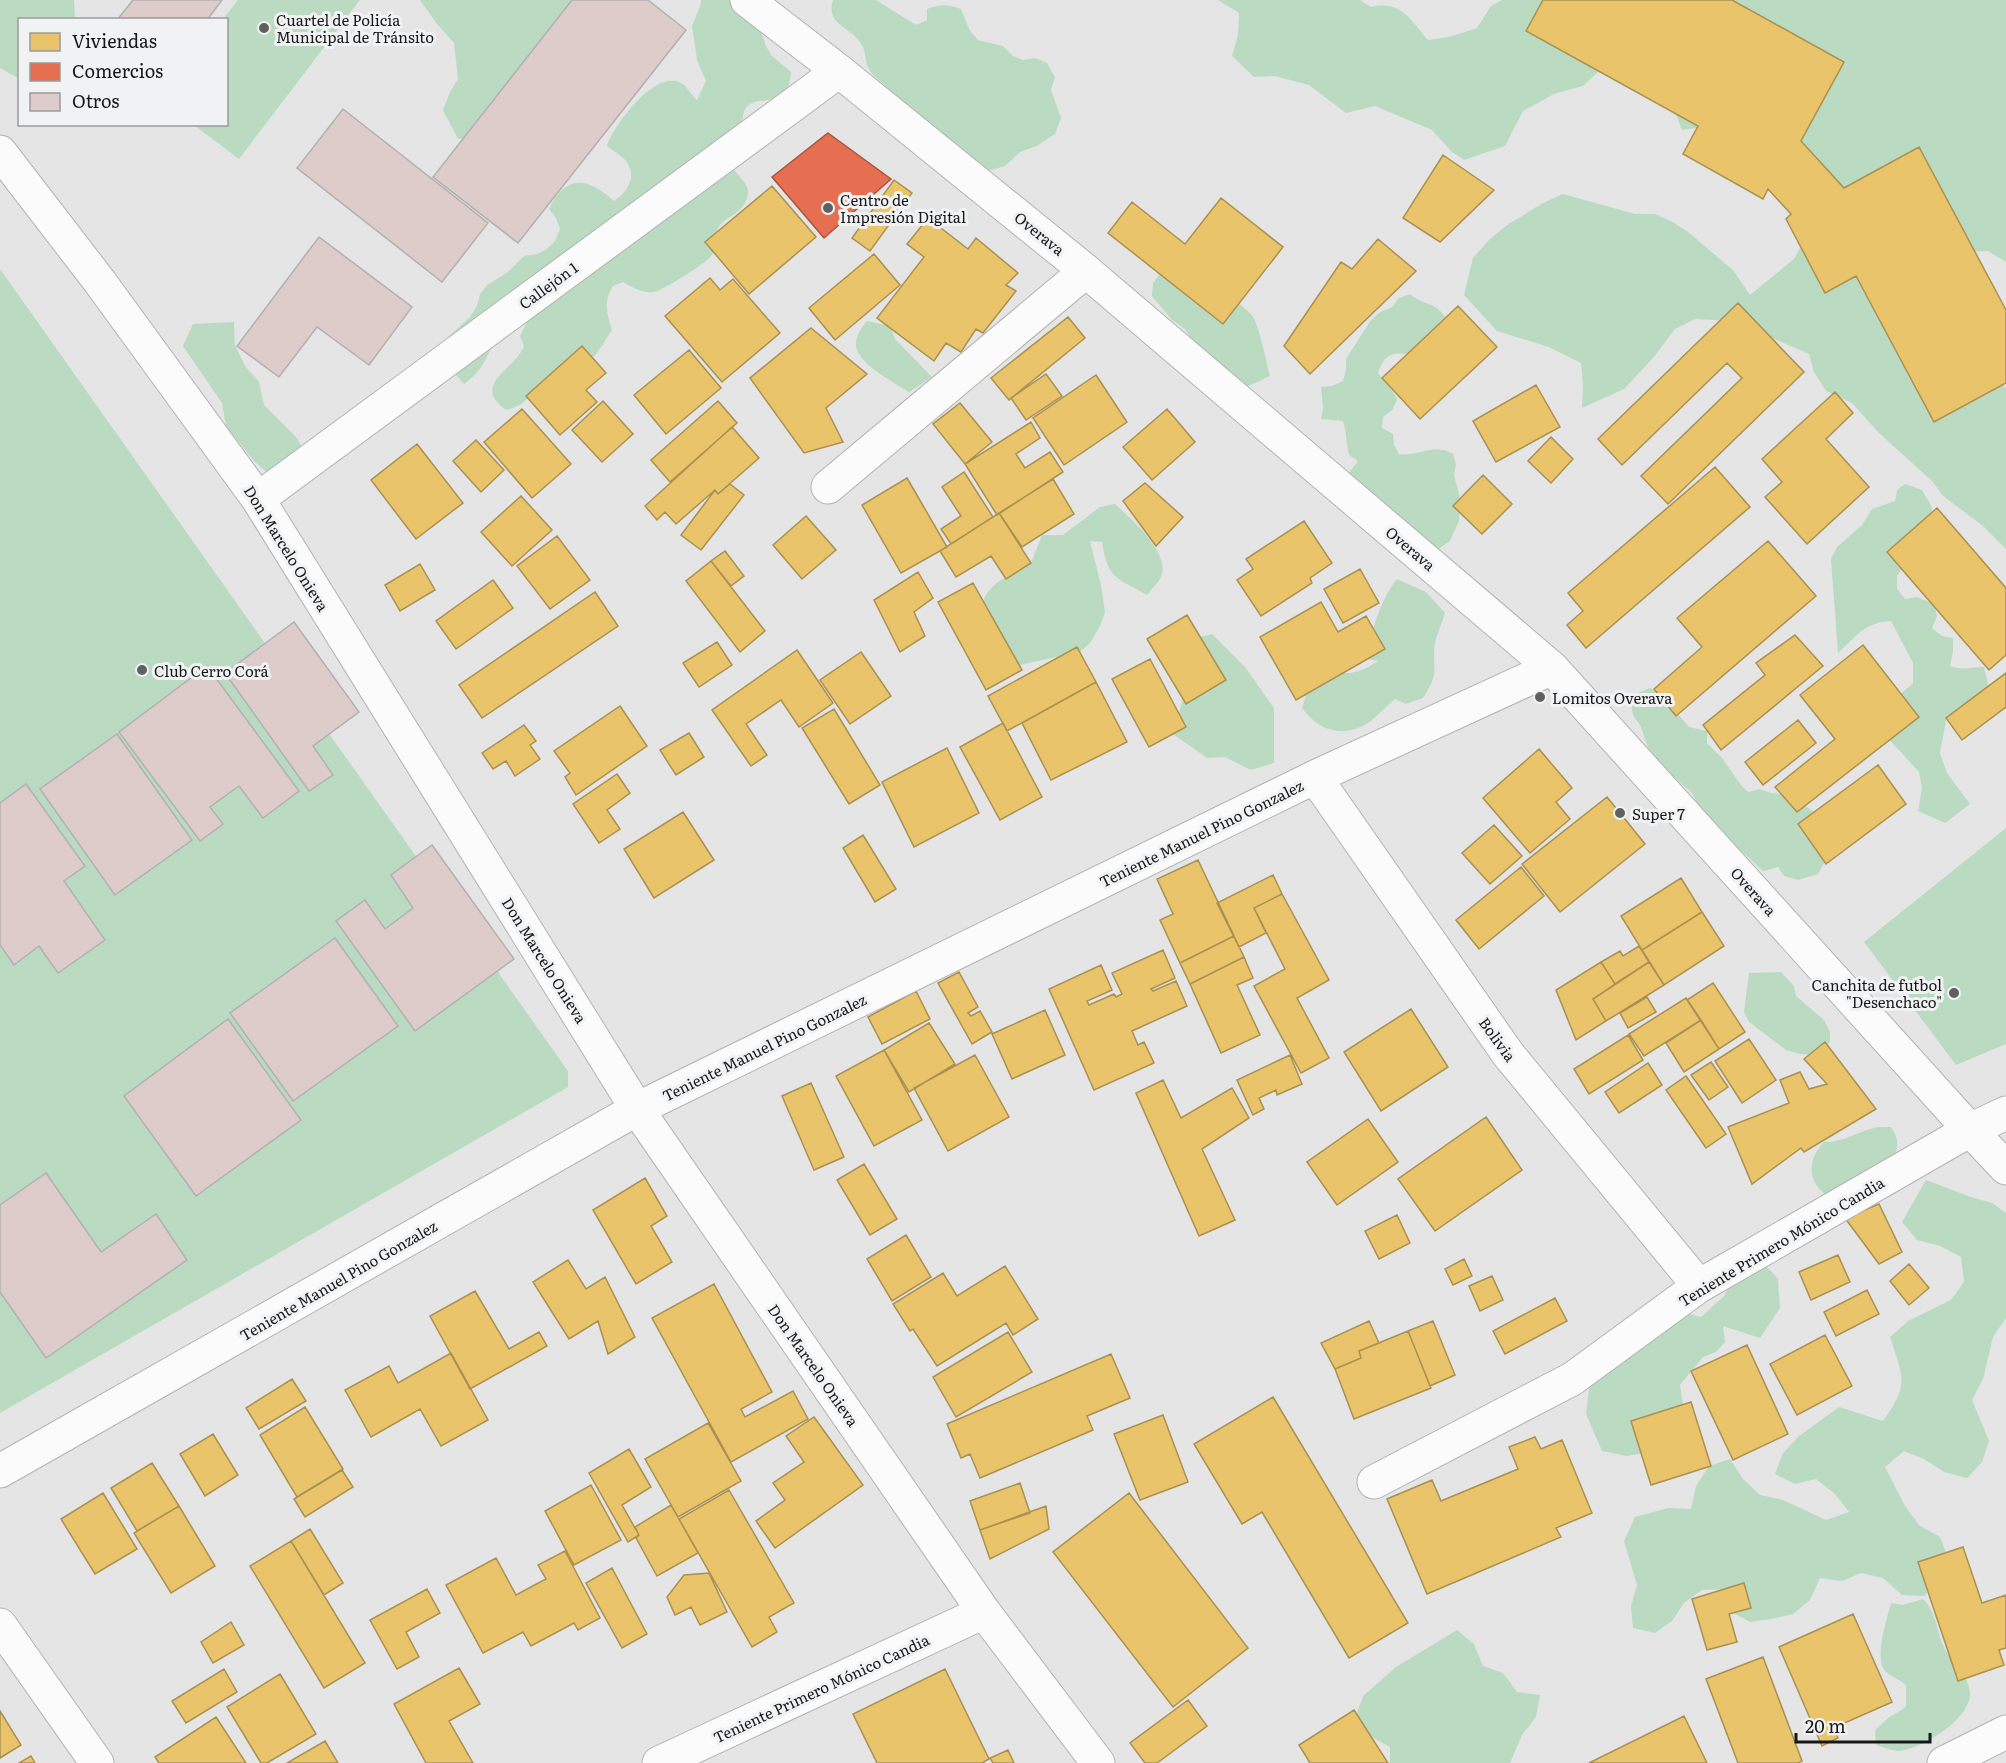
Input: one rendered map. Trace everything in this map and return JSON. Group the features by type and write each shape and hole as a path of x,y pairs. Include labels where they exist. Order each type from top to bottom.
{"street":[{"name":"Overava","path":"747,0 1086,270 1552,668 2006,1168"},
{"name":"Callejón 1","path":"258,499 839,71"},
{"name":"Don Marcelo Onieva","path":"0,152 100,282 258,499 637,1109 984,1612 1098,1763"},
{"path":"828,487 1086,270"},
{"name":"Teniente Manuel Pino Gonzalez","path":"0,1472 637,1109 1315,777 1552,668"},
{"name":"Bolivia","path":"1315,777 1508,1054 1699,1286"},
{"name":"Teniente Primero Mónico Candia","path":"1374,1482 1572,1378 1699,1286 1970,1130 2006,1113"},
{"name":"Teniente Primero Mónico Candia","path":"658,1763 984,1612"},
{"path":"0,1625 97,1763"},
{"path":"1944,1763 2006,1732"}],"green space":[{"path":"0,0 74,0 75,18 18,18 18,76 0,68"},
{"path":"238,0 360,0 239,159 195,126 228,126 228,18 224,18"},
{"path":"420,0 597,0 471,137 458,139 443,110 458,79 454,43"},
{"path":"701,0 743,0 755,14 766,46 772,56 791,72 789,85 784,93 771,100 750,104 744,110 730,164 747,186 748,194 744,205 718,228 712,255 684,276 654,292 642,291 623,282 613,286 607,302 607,313 612,330 596,354 589,360 553,373 540,383 522,403 506,410 496,401 492,392 498,377 519,355 524,346 520,336 526,324 523,313 502,318 484,363 464,384 441,355 445,340 470,317 477,306 480,294 487,285 508,272 524,256 537,254 547,249 555,241 560,229 549,209 563,190 570,185 586,184 595,187 614,201 627,189 631,178 629,167 624,159 607,146 618,125 637,101 659,84 671,81 683,84 697,100 706,81 697,60 692,26"},
{"path":"833,0 876,0 916,25 927,20 927,9 944,5 961,9 970,31 978,40 1003,46 1013,56 1023,60 1035,58 1047,63 1055,77 1051,90 1061,118 1055,134 1037,146 1020,152 1005,166 971,176 895,101 889,90 872,74 859,40 841,26 833,16"},
{"path":"1218,0 1360,0 1371,7 1390,6 1404,13 1428,40 1449,37 1477,28 1491,6 1502,0 1583,0 1601,69 1583,86 1554,94 1523,111 1505,146 1464,160 1452,152 1432,130 1375,106 1346,113 1309,85 1275,76 1254,77 1232,56 1238,35 1239,13"},
{"path":"1648,0 2006,0 2006,262 1988,251 1962,252 1988,369 2006,388 2006,549 1983,526 1943,496 1932,481 1879,433 1852,403 1826,391 1814,372 1809,354 1733,321 1695,319 1675,329 1653,358 1624,389 1582,408 1581,363 1549,347 1497,331 1464,295 1473,258 1489,240 1507,225 1543,203 1563,194 1635,214 1655,214 1671,221 1688,232 1733,270 1750,295 1794,259 1824,205 1712,126 1682,130 1675,112"},
{"name":"Club Cerro Corá","path":"0,269 568,1071 568,1087 0,1413"},
{"path":"1160,274 1224,295 1246,309 1253,317 1258,329 1270,376 1244,388 1200,352 1185,329 1172,320 1152,296 1153,283"},
{"path":"1410,294 1435,307 1447,320 1412,356 1394,354 1383,361 1378,373 1397,400 1392,410 1383,417 1382,428 1393,434 1394,445 1399,454 1414,454 1439,449 1453,454 1456,464 1454,475 1460,498 1459,521 1450,541 1431,554 1344,479 1358,461 1349,455 1343,421 1321,419 1323,408 1321,387 1332,386 1343,381 1346,359 1371,320 1380,312 1392,307 1399,298"},
{"path":"867,321 890,326 895,339 932,377 909,392 868,364 857,350 856,342 857,336"},
{"path":"234,322 235,345 245,366 259,382 264,405 296,437 308,457 289,492 254,461 226,426 222,403 183,346 193,324"},
{"path":"1905,484 1922,490 1932,507 1932,521 1897,576 1897,589 1905,599 1917,597 1934,604 1937,616 1932,628 1942,636 1953,638 1950,666 1963,669 1984,667 1992,701 1965,719 1947,715 1940,753 1947,773 1970,804 1945,823 1918,811 1922,788 1919,772 1885,735 1876,716 1913,683 1913,663 1891,621 1874,624 1867,628 1838,653 1831,559 1837,547 1862,525 1872,509 1895,501 1897,490"},
{"path":"1115,504 1138,526 1155,547 1162,567 1159,581 1147,595 1121,580 1115,576 1107,564 1102,542 1090,541 1105,612 1090,643 1080,652 1010,667 983,617 982,604 985,596 998,582 1031,563 1042,535 1063,535 1100,507"},
{"path":"1397,579 1426,592 1445,613 1434,649 1434,674 1431,684 1423,698 1406,704 1395,699 1361,727 1342,731 1316,723 1302,708 1306,696 1301,697 1326,671 1354,672 1365,669 1378,661 1366,659 1368,649 1385,597"},
{"path":"1212,634 1245,667 1274,708 1274,763 1251,770 1225,757 1207,758 1173,734 1190,674 1188,658 1200,637"},
{"path":"1650,688 1660,693 1689,727 1707,731 1707,743 1722,758 1748,792 1760,789 1783,794 1814,812 1825,861 1818,874 1798,880 1784,876 1778,867 1763,871 1734,844 1720,841 1703,816 1692,793 1653,762 1641,727 1633,715 1631,704 1638,693"},
{"name":"Canchita de futbol \"Desenchaco\"","path":"2006,828 2006,1044 1956,1065 1864,942"},
{"path":"1781,972 1794,986 1796,996 1824,1020 1830,1032 1830,1042 1813,1055 1786,1050 1749,1022 1744,1012 1749,973"},
{"path":"1879,1127 1891,1127 1896,1136 1896,1151 1887,1163 1832,1199 1818,1187 1812,1173 1814,1157 1818,1150 1824,1142 1831,1142"},
{"path":"1926,1180 1992,1203 2006,1213 2006,1318 1993,1337 1983,1379 1972,1400 1989,1441 1982,1462 1967,1478 1944,1472 1924,1459 1904,1451 1885,1467 1905,1506 1919,1525 1940,1537 1948,1557 1925,1596 1902,1595 1883,1578 1861,1573 1842,1581 1820,1578 1810,1600 1793,1614 1750,1622 1730,1611 1724,1589 1702,1590 1684,1603 1672,1621 1655,1633 1633,1628 1631,1606 1637,1585 1624,1541 1635,1517 1668,1508 1691,1509 1696,1486 1709,1466 1730,1459 1743,1479 1760,1495 1783,1500 1826,1520 1849,1512 1835,1494 1816,1479 1795,1484 1775,1474 1783,1453 1799,1436 1839,1407 1883,1421 1901,1389 1901,1372 1890,1337 1908,1321 1951,1300 1964,1282 1961,1257 1940,1246 1917,1240 1902,1222"},
{"path":"1766,1266 1778,1279 1780,1308 1760,1338 1723,1326 1725,1342 1716,1352 1703,1357 1680,1385 1683,1404 1680,1419 1649,1452 1627,1456 1602,1451 1586,1414 1589,1389 1620,1354 1630,1321 1641,1307 1671,1309 1701,1317 1724,1296 1740,1268"},
{"path":"1923,1599 1933,1615 1946,1651 1963,1674 1970,1693 1963,1713 1943,1731 1920,1745 1899,1751 1893,1750 1876,1745 1875,1730 1888,1718 1906,1707 1906,1685 1886,1672 1882,1666 1882,1639 1891,1603 1903,1605"},
{"path":"1457,1630 1474,1644 1483,1666 1503,1673 1517,1692 1540,1695 1536,1717 1522,1735 1510,1763 1390,1763 1390,1747 1370,1736 1355,1718 1363,1696 1396,1667"}],"building: Viviendas":[{"path":"1543,0 1732,0 1844,62 1801,141 1844,188 1919,147 2006,310 2006,383 1934,422 1856,276 1825,293 1786,219 1791,214 1768,189 1763,199 1683,154 1698,126 1526,31"},
{"path":"1443,155 1494,190 1440,242 1403,218"},
{"path":"894,180 912,193 870,251 852,238"},
{"path":"772,186 816,237 749,294 705,242"},
{"path":"1221,198 1283,247 1223,324 1108,233 1132,202 1185,244"},
{"path":"928,218 968,249 976,238 1018,273 1006,285 1016,291 983,333 976,329 961,352 946,343 934,361 877,318 924,257 907,244"},
{"path":"1378,239 1416,271 1310,374 1284,346 1341,262 1352,269"},
{"path":"874,254 900,285 835,340 809,308"},
{"path":"710,278 720,290 733,279 780,333 722,382 665,316"},
{"path":"1738,303 1804,372 1668,504 1641,476 1742,378 1727,363 1622,465 1598,439"},
{"path":"1458,306 1497,347 1420,419 1382,378"},
{"path":"1068,317 1085,338 1009,400 991,378"},
{"path":"811,328 867,374 826,408 843,442 804,453 750,378"},
{"path":"582,346 606,373 586,390 597,402 560,435 526,396"},
{"path":"689,350 721,388 666,434 634,395"},
{"path":"1046,374 1062,396 1026,420 1011,398"},
{"path":"1096,375 1127,422 1064,465 1033,418"},
{"path":"1536,385 1560,427 1496,462 1473,421"},
{"path":"1835,392 1853,413 1826,439 1869,487 1807,544 1765,497 1782,482 1762,459"},
{"path":"603,401 633,434 602,462 572,430"},
{"path":"718,401 737,423 670,482 651,460"},
{"path":"960,403 992,442 965,464 933,424"},
{"path":"522,409 571,464 532,498 484,442"},
{"path":"1167,409 1195,442 1152,480 1123,447"},
{"path":"1031,422 1040,438 1016,454 1025,468 1050,452 1063,472 997,515 965,464"},
{"path":"732,427 759,458 718,494 715,490 676,524 665,512 657,520 645,506"},
{"path":"1551,437 1573,459 1551,483 1528,461"},
{"path":"476,440 504,470 481,492 453,461"},
{"path":"417,444 463,503 416,539 371,480"},
{"path":"1715,467 1750,507 1586,648 1567,625 1583,611 1568,593"},
{"path":"964,472 993,517 951,544 941,529 961,516 942,487"},
{"path":"1483,475 1512,504 1482,534 1453,506"},
{"path":"907,478 947,547 901,573 862,505"},
{"path":"1053,479 1074,514 1022,547 999,513"},
{"path":"1145,483 1183,517 1156,546 1123,501"},
{"path":"730,484 744,495 701,550 681,535 715,490 718,494"},
{"path":"521,496 552,530 512,566 481,532"},
{"path":"1937,508 2006,588 2006,655 1989,670 1887,552"},
{"path":"999,513 1031,563 1006,579 991,556 956,577 940,551"},
{"path":"806,516 836,550 802,579 773,545"},
{"path":"1304,521 1332,563 1310,578 1312,583 1261,616 1237,580 1253,569 1246,559"},
{"path":"557,536 590,580 550,609 517,566"},
{"path":"1768,541 1816,596 1676,716 1654,689 1702,647 1677,618"},
{"path":"725,551 744,576 731,586 711,561"},
{"path":"711,561 765,631 740,652 686,581"},
{"path":"420,564 435,590 400,611 385,585"},
{"path":"1360,569 1379,603 1343,623 1324,589"},
{"path":"918,572 933,598 914,612 925,636 900,652 874,600"},
{"path":"493,580 513,608 456,649 436,621"},
{"path":"973,583 1022,670 986,690 938,602"},
{"path":"595,592 618,626 482,718 459,685"},
{"path":"1321,602 1338,632 1366,616 1385,649 1296,700 1260,637"},
{"path":"1187,615 1226,680 1186,704 1147,639"},
{"path":"1795,635 1823,666 1721,750 1703,725 1765,675 1756,663"},
{"path":"717,642 732,665 699,687 683,663"},
{"path":"1863,645 1919,717 1797,812 1775,787 1835,739 1800,695"},
{"path":"1077,647 1096,682 1007,731 988,696"},
{"path":"797,650 833,703 799,727 781,700 746,724 767,755 751,766 712,710"},
{"path":"861,652 891,696 850,724 820,680"},
{"path":"1150,659 1186,727 1149,747 1112,679"},
{"path":"2006,673 2006,707 1962,740 1946,718"},
{"path":"1096,682 1127,742 1051,780 1022,723"},
{"path":"620,706 647,746 576,795 565,777 570,773 554,751"},
{"path":"834,709 880,785 849,804 802,728"},
{"path":"1798,720 1816,743 1763,785 1745,762"},
{"path":"1003,723 1042,797 1000,820 960,747"},
{"path":"524,725 536,741 530,745 540,759 515,776 506,761 493,769 482,753"},
{"path":"689,733 704,757 676,775 660,750"},
{"path":"947,748 979,813 914,847 882,782"},
{"path":"1539,749 1572,788 1556,802 1570,819 1530,853 1483,798"},
{"path":"1878,765 1906,804 1826,864 1798,824"},
{"path":"617,774 630,793 607,810 620,829 599,843 573,804"},
{"path":"1607,797 1645,844 1560,912 1522,864"},
{"path":"683,812 714,860 654,898 624,849"},
{"path":"1494,825 1522,856 1490,884 1462,853"},
{"path":"863,835 896,889 875,902 843,848"},
{"path":"1198,860 1234,936 1180,963 1160,920 1173,914 1157,879"},
{"path":"1521,867 1544,896 1479,949 1456,920"},
{"path":"1273,875 1282,894 1254,908 1266,933 1239,947 1217,903"},
{"path":"1681,878 1702,912 1642,950 1621,916"},
{"path":"1282,894 1329,980 1297,998 1329,1058 1301,1073 1254,986 1285,969 1254,908"},
{"path":"1702,912 1724,946 1664,985 1642,950"},
{"path":"1234,936 1244,957 1190,984 1180,963"},
{"path":"1639,946 1649,962 1615,984 1601,962 1620,951 1623,956"},
{"path":"1163,950 1175,978 1151,989 1153,991 1176,981 1187,1006 1132,1031 1138,1045 1144,1042 1154,1063 1094,1090 1049,989 1101,965 1112,990 1087,1001 1089,1005 1114,994 1116,997 1122,994 1112,973"},
{"path":"1244,957 1253,978 1237,985 1260,1035 1221,1053 1190,984"},
{"path":"1601,962 1615,984 1593,999 1606,1021 1576,1040 1556,990"},
{"path":"1649,962 1664,985 1606,1021 1593,999"},
{"path":"959,972 978,1007 968,1013 971,1016 980,1011 992,1032 972,1044 938,983"},
{"path":"1713,983 1745,1032 1719,1049 1687,1000"},
{"path":"916,991 930,1019 882,1044 868,1017"},
{"path":"1647,997 1656,1012 1628,1028 1620,1013"},
{"path":"1686,998 1701,1020 1644,1056 1629,1034"},
{"path":"1411,1009 1448,1067 1381,1111 1344,1052"},
{"path":"1045,1010 1065,1055 1012,1079 992,1034"},
{"path":"1701,1020 1719,1049 1684,1072 1666,1043"},
{"path":"929,1023 955,1064 909,1092 884,1050"},
{"path":"1628,1035 1643,1060 1589,1094 1574,1069"},
{"path":"1749,1039 1776,1080 1742,1103 1715,1061"},
{"path":"1825,1042 1876,1109 1804,1152 1801,1148 1752,1184 1728,1127 1789,1103 1780,1080 1800,1072 1809,1089 1827,1084 1804,1059"},
{"path":"884,1050 922,1120 874,1146 836,1076"},
{"path":"975,1055 1009,1117 948,1151 914,1088"},
{"path":"1290,1055 1302,1084 1277,1095 1276,1090 1259,1098 1264,1109 1253,1115 1237,1080"},
{"path":"1711,1062 1728,1087 1709,1100 1691,1075"},
{"path":"1648,1063 1662,1085 1619,1113 1605,1092"},
{"path":"1686,1076 1726,1134 1706,1148 1666,1090"},
{"path":"1163,1080 1181,1118 1232,1088 1249,1118 1202,1149 1235,1220 1199,1236 1136,1093"},
{"path":"811,1083 844,1157 814,1170 782,1096"},
{"path":"1486,1117 1522,1170 1435,1231 1398,1179"},
{"path":"1368,1119 1398,1162 1337,1205 1307,1162"},
{"path":"864,1164 897,1219 870,1235 837,1180"},
{"path":"645,1178 667,1216 651,1226 672,1262 636,1284 593,1210"},
{"path":"1879,1204 1902,1252 1879,1264 1845,1218"},
{"path":"1397,1215 1410,1243 1379,1259 1365,1231"},
{"path":"906,1235 931,1277 892,1301 867,1259"},
{"path":"1838,1255 1850,1282 1811,1300 1799,1272"},
{"path":"1464,1259 1472,1276 1453,1285 1445,1269"},
{"path":"568,1260 586,1289 605,1277 635,1337 608,1354 598,1321 569,1339 533,1282"},
{"path":"1909,1264 1929,1288 1909,1305 1890,1281"},
{"path":"1005,1266 1038,1319 1013,1335 1006,1323 937,1366 913,1329 910,1331 893,1304 943,1273 957,1296"},
{"path":"1492,1276 1503,1300 1480,1311 1469,1286"},
{"path":"714,1284 772,1392 741,1409 745,1417 793,1391 808,1419 731,1462 652,1318"},
{"path":"1867,1290 1879,1314 1836,1336 1824,1312"},
{"path":"475,1291 509,1349 539,1332 547,1346 470,1389 430,1316"},
{"path":"1555,1298 1567,1321 1505,1354 1493,1331"},
{"path":"1369,1321 1379,1343 1359,1351 1361,1358 1335,1369 1321,1343"},
{"path":"1433,1321 1455,1375 1430,1386 1408,1331"},
{"path":"1408,1331 1431,1388 1354,1419 1335,1369 1361,1358 1359,1351"},
{"path":"1008,1332 1032,1372 956,1417 933,1377"},
{"path":"1825,1335 1852,1386 1797,1415 1770,1364"},
{"path":"1747,1345 1788,1434 1733,1460 1691,1371"},
{"path":"451,1353 488,1420 441,1446 420,1409 371,1437 345,1390 389,1366 398,1383"},
{"path":"1111,1354 1130,1398 1087,1416 1093,1430 980,1478 970,1454 961,1458 947,1424"},
{"path":"292,1379 306,1401 259,1429 246,1408"},
{"path":"1273,1397 1408,1623 1349,1658 1262,1512 1242,1524 1194,1444"},
{"path":"1691,1402 1711,1466 1651,1485 1631,1421"},
{"path":"305,1407 343,1469 297,1497 260,1435"},
{"path":"1163,1415 1188,1482 1140,1500 1114,1434"},
{"path":"814,1417 863,1485 775,1548 756,1521 785,1500 773,1483 804,1462 786,1436"},
{"path":"708,1423 741,1481 678,1517 645,1459"},
{"path":"213,1434 238,1475 205,1496 180,1454"},
{"path":"1535,1437 1541,1449 1562,1440 1592,1513 1556,1528 1561,1537 1427,1594 1387,1499 1432,1480 1441,1501 1518,1469 1509,1447"},
{"path":"629,1449 651,1487 622,1505 639,1535 628,1542 589,1473"},
{"path":"152,1463 179,1506 137,1531 111,1488"},
{"path":"342,1470 353,1487 305,1517 294,1499"},
{"path":"1020,1483 1030,1513 980,1530 970,1501"},
{"path":"591,1485 621,1540 574,1565 545,1511"},
{"path":"729,1490 794,1603 769,1617 777,1632 752,1647 679,1519"},
{"path":"103,1493 137,1549 95,1574 61,1519"},
{"path":"1129,1493 1248,1648 1173,1707 1053,1552"},
{"path":"671,1505 698,1553 657,1576 636,1538 639,1535 635,1527"},
{"path":"179,1506 215,1566 171,1593 134,1533"},
{"path":"1046,1506 1049,1529 990,1559 980,1530"},
{"path":"310,1529 343,1583 324,1595 291,1541"},
{"path":"291,1541 365,1663 324,1688 250,1566"},
{"path":"1963,1547 1982,1603 2006,1595 2006,1648 1999,1650 2004,1665 1958,1681 1918,1562"},
{"path":"565,1551 600,1618 578,1630 574,1623 531,1646 523,1632 483,1653 446,1585 496,1558 516,1595 546,1579 538,1565"},
{"path":"612,1568 647,1634 622,1648 586,1583"},
{"path":"709,1573 727,1612 700,1625 691,1607 675,1615 667,1597 684,1575"},
{"path":"1744,1583 1751,1608 1729,1614 1737,1642 1707,1650 1692,1599"},
{"path":"427,1589 440,1613 406,1632 419,1657 397,1669 370,1620"},
{"path":"1853,1614 1892,1702 1833,1728 1838,1738 1822,1746 1779,1647"},
{"path":"231,1622 244,1645 213,1663 201,1642"},
{"path":"1763,1657 1802,1761 1798,1763 1738,1763 1706,1679"},
{"path":"459,1668 480,1704 449,1721 473,1763 426,1763 394,1704"},
{"path":"224,1669 237,1692 186,1723 172,1701"},
{"path":"945,1669 989,1759 982,1763 877,1763 853,1714"},
{"path":"280,1674 316,1734 267,1763 261,1763 227,1707"},
{"path":"1188,1700 1207,1726 1157,1763 1145,1763 1130,1743"},
{"path":"1354,1710 1388,1763 1310,1763 1299,1745"},
{"path":"0,1711 21,1745 0,1758"},
{"path":"1684,1716 1707,1763 1589,1763"},
{"path":"216,1717 246,1763 159,1763 155,1757"},
{"path":"325,1741 338,1763 287,1763"},
{"path":"1008,1750 1014,1763 993,1763 990,1758"},
{"path":"31,1756 35,1763 19,1763"}],"building: Comercios":[{"name":"Centro de Impresión Digital","path":"828,133 891,179 824,238 772,177"}],"building: Otros":[{"path":"133,0 222,0 208,18 119,18"},
{"path":"572,0 648,0 686,30 518,243 433,177"},
{"path":"343,109 488,223 442,282 297,168"},
{"path":"319,237 412,307 369,365 317,327 279,377 237,346"},
{"path":"294,622 359,712 313,746 333,775 309,791 225,673"},
{"path":"207,666 299,791 263,818 239,786 210,807 223,824 200,841 119,732"},
{"path":"117,734 192,840 115,895 40,789"},
{"path":"26,784 85,866 64,881 105,940 58,973 39,946 14,965 0,945 0,803"},
{"path":"432,845 514,959 415,1031 336,921 365,900 385,929 413,908 391,875"},
{"path":"335,938 398,1026 293,1101 230,1013"},
{"path":"228,1019 301,1120 196,1196 124,1096"},
{"path":"46,1173 101,1252 156,1214 187,1260 46,1358 0,1292 0,1205"}],"place":[{"name":"Cuartel de Policía Municipal de Tránsito","path":"264,28"},
{"name":"Centro de Impresión Digital","path":"828,208"},
{"name":"Club Cerro Corá","path":"142,670"},
{"name":"Lomitos Overava","path":"1540,697"},
{"name":"Super 7","path":"1620,813"},
{"name":"Canchita de futbol \"Desenchaco\"","path":"1954,993"}]}
